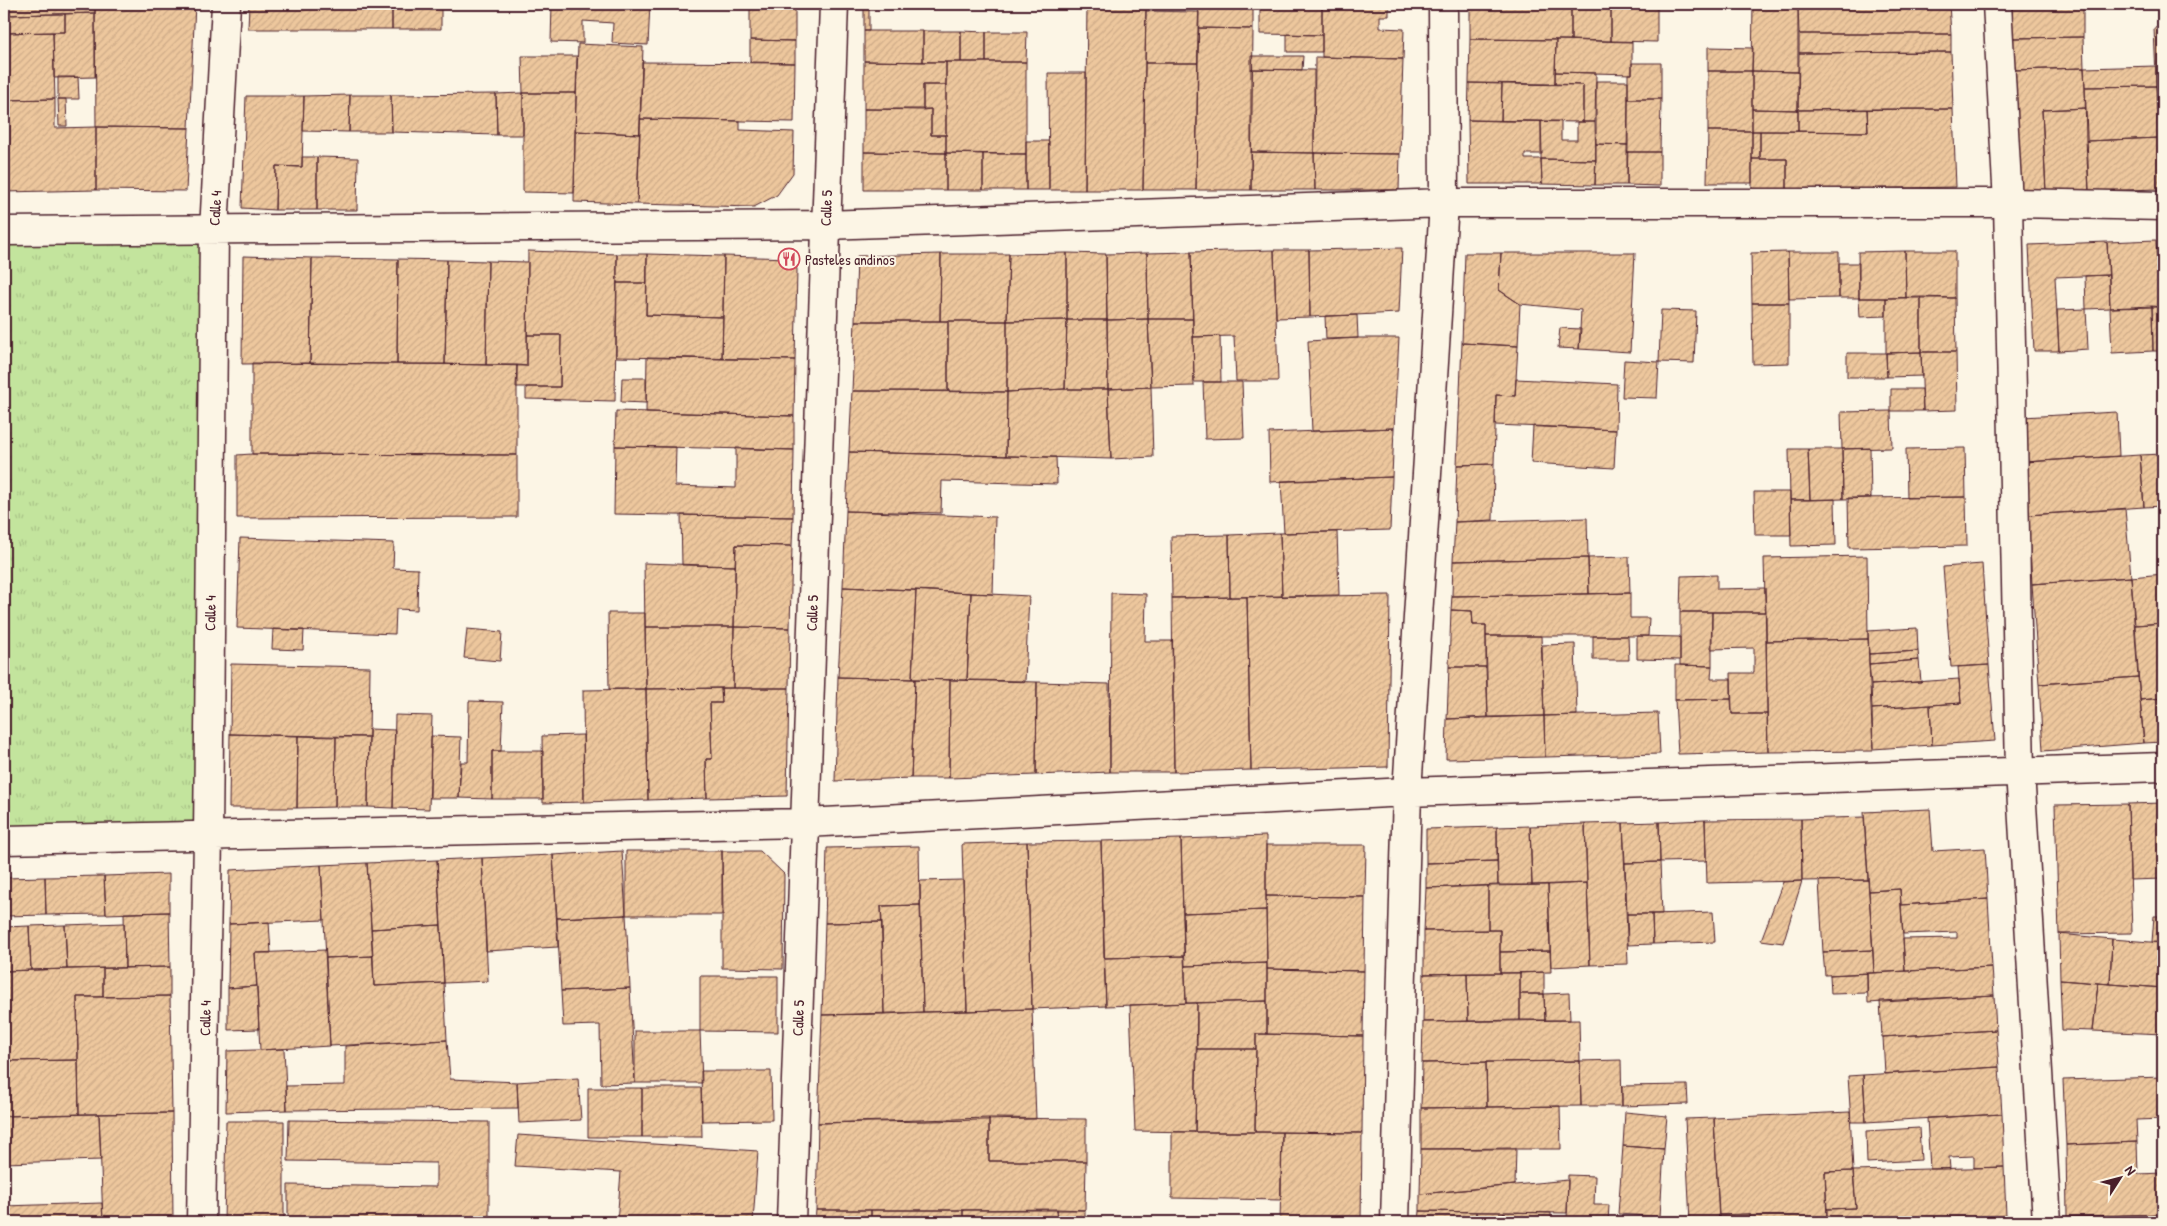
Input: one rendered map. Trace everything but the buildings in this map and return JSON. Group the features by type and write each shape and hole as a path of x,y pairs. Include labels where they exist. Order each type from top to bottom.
{"street":[{"name":"Calle 4","path":"201,1222 208,837 214,231 226,4"},
{"name":"Calle 5","path":"791,1222 834,4"},
{"path":"1395,1222 1407,792 1444,203 1444,4"},
{"path":"1997,4 2008,203 2020,771 2047,1222"},
{"path":"4,232 825,225 1444,203 2008,203 2163,206"},
{"path":"4,840 805,823 1407,792 2163,767"}],"green space":[{"path":"4,231 214,231 208,837 4,840"}],"place":[{"name":"Pasteles andinos","path":"789,259"}]}
